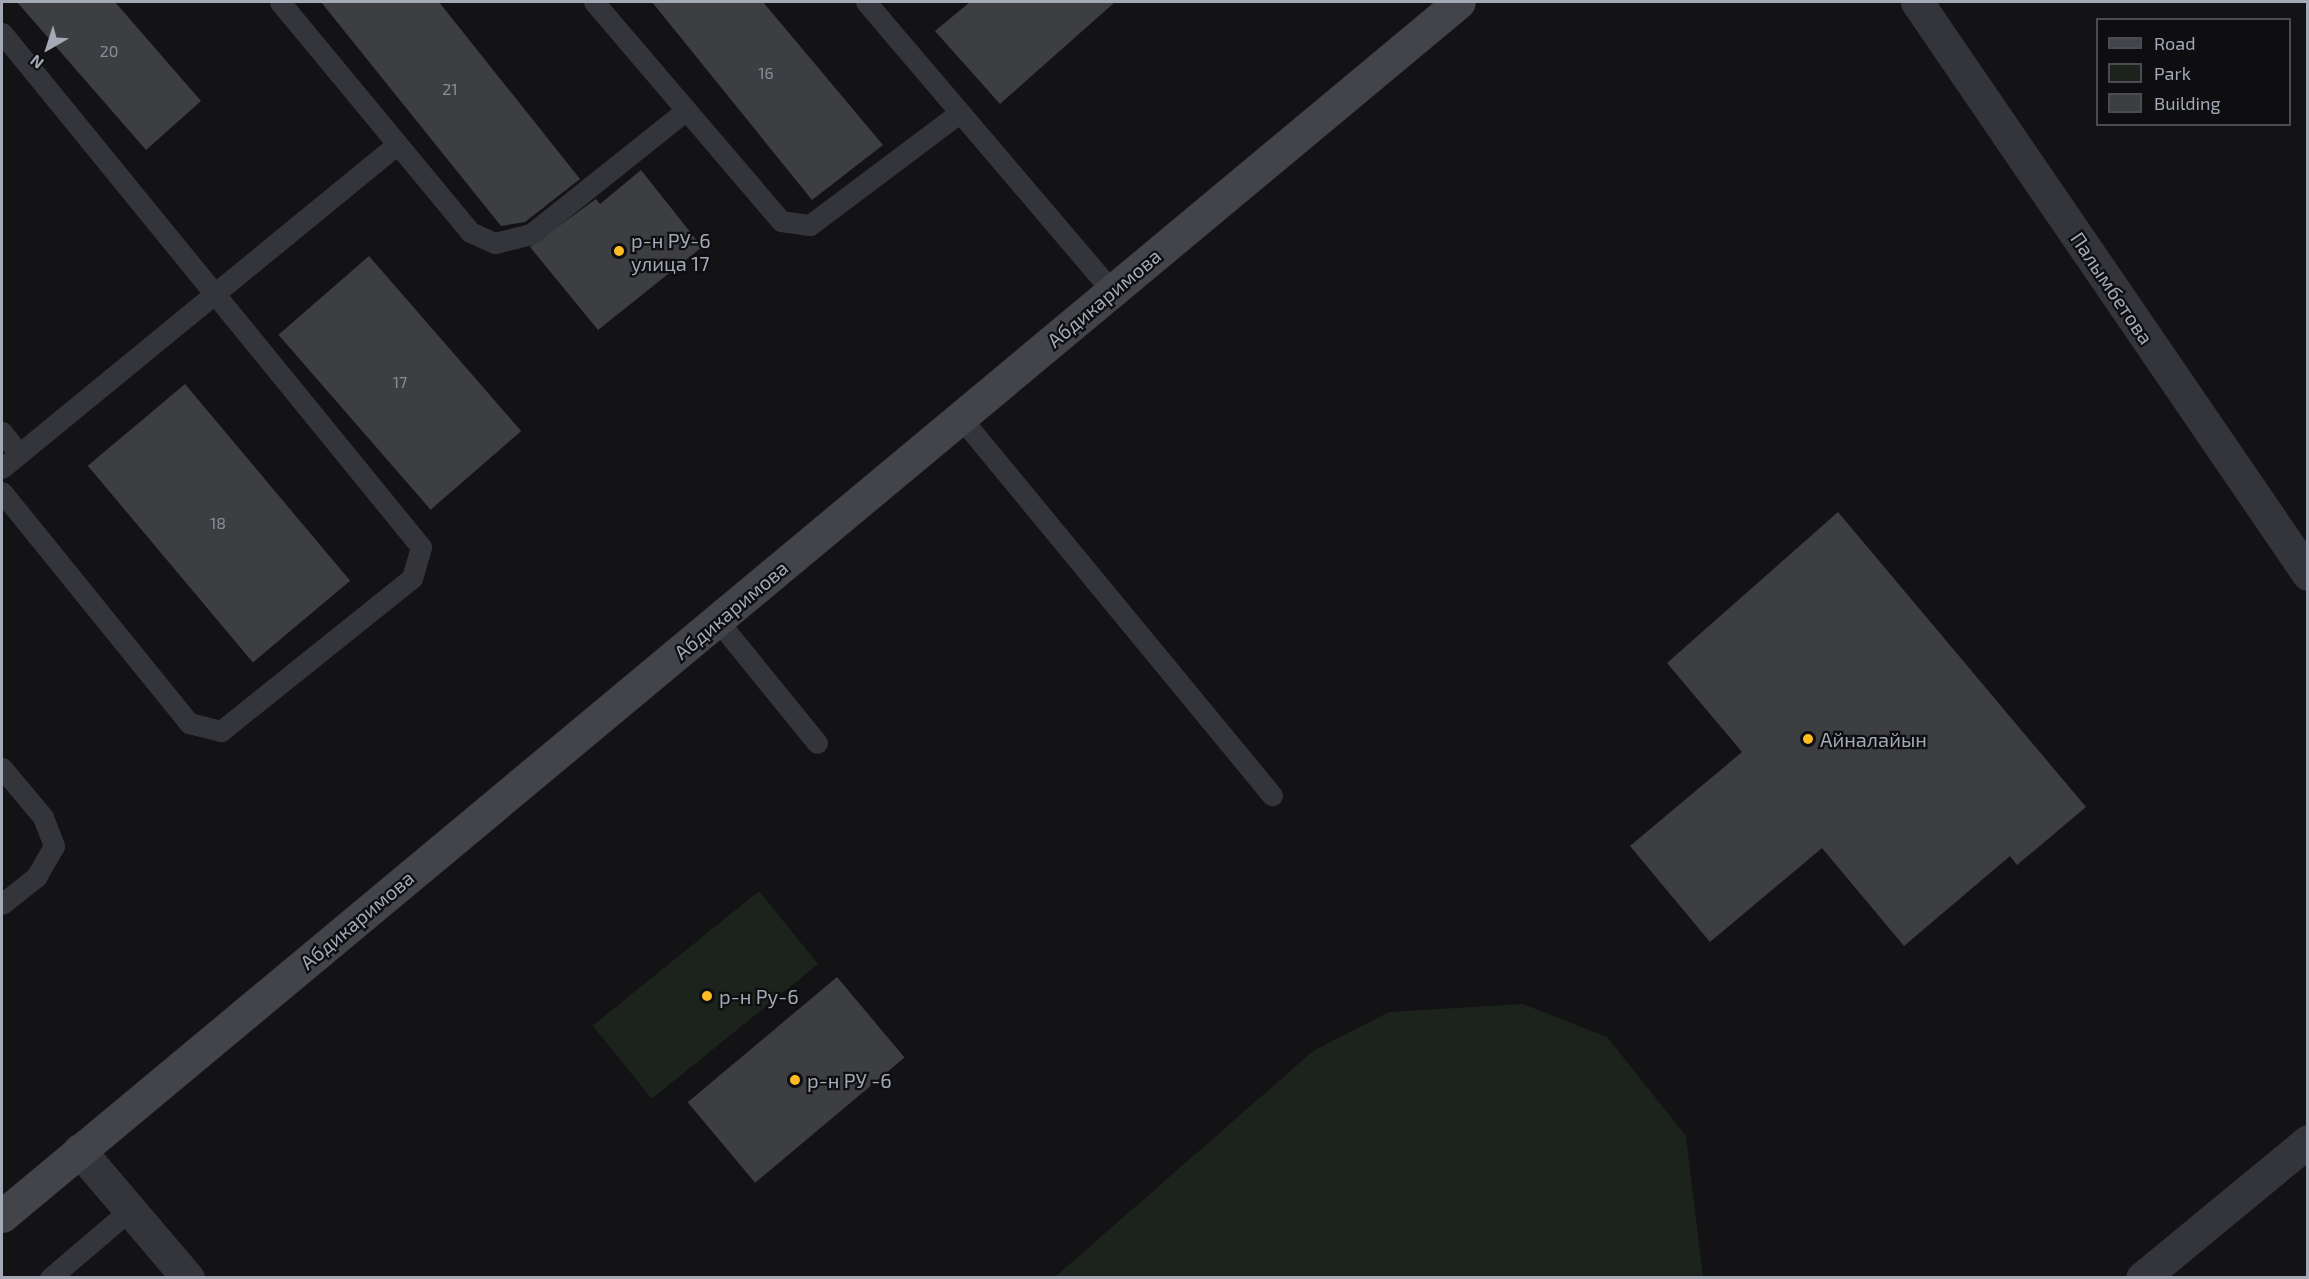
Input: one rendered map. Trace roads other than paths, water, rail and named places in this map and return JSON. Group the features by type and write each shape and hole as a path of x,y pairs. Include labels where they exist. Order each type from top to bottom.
{"main road":[{"name":"Абдикаримова","path":"2,1216 1460,2"}],"street":[{"name":"Палымбетова","path":"1917,2 2307,574"},
{"path":"2142,1278 2307,1141"},
{"path":"79,1150 188,1278"}],"lane":[{"path":"280,2 395,146 470,232 495,243 531,234 684,111"},
{"path":"594,2 684,111 781,221 810,225 958,114"},
{"path":"867,2 958,114 1112,291"},
{"path":"2,33 421,547 411,578 221,731 189,723 2,492"},
{"path":"2,468 212,292 395,146"},
{"path":"961,418 1272,795"},
{"path":"2,432 19,454"},
{"path":"718,621 817,742"},
{"path":"2,768 43,817 54,846 36,877 2,904"},
{"path":"50,1278 131,1209"}],"place":[{"name":"р-н РУ-6 улица 17","path":"619,251"},
{"name":"Айналайын","path":"1808,739"},
{"name":"р-н Ру-6","path":"707,996"},
{"name":"р-н РУ -6","path":"795,1080"}]}
